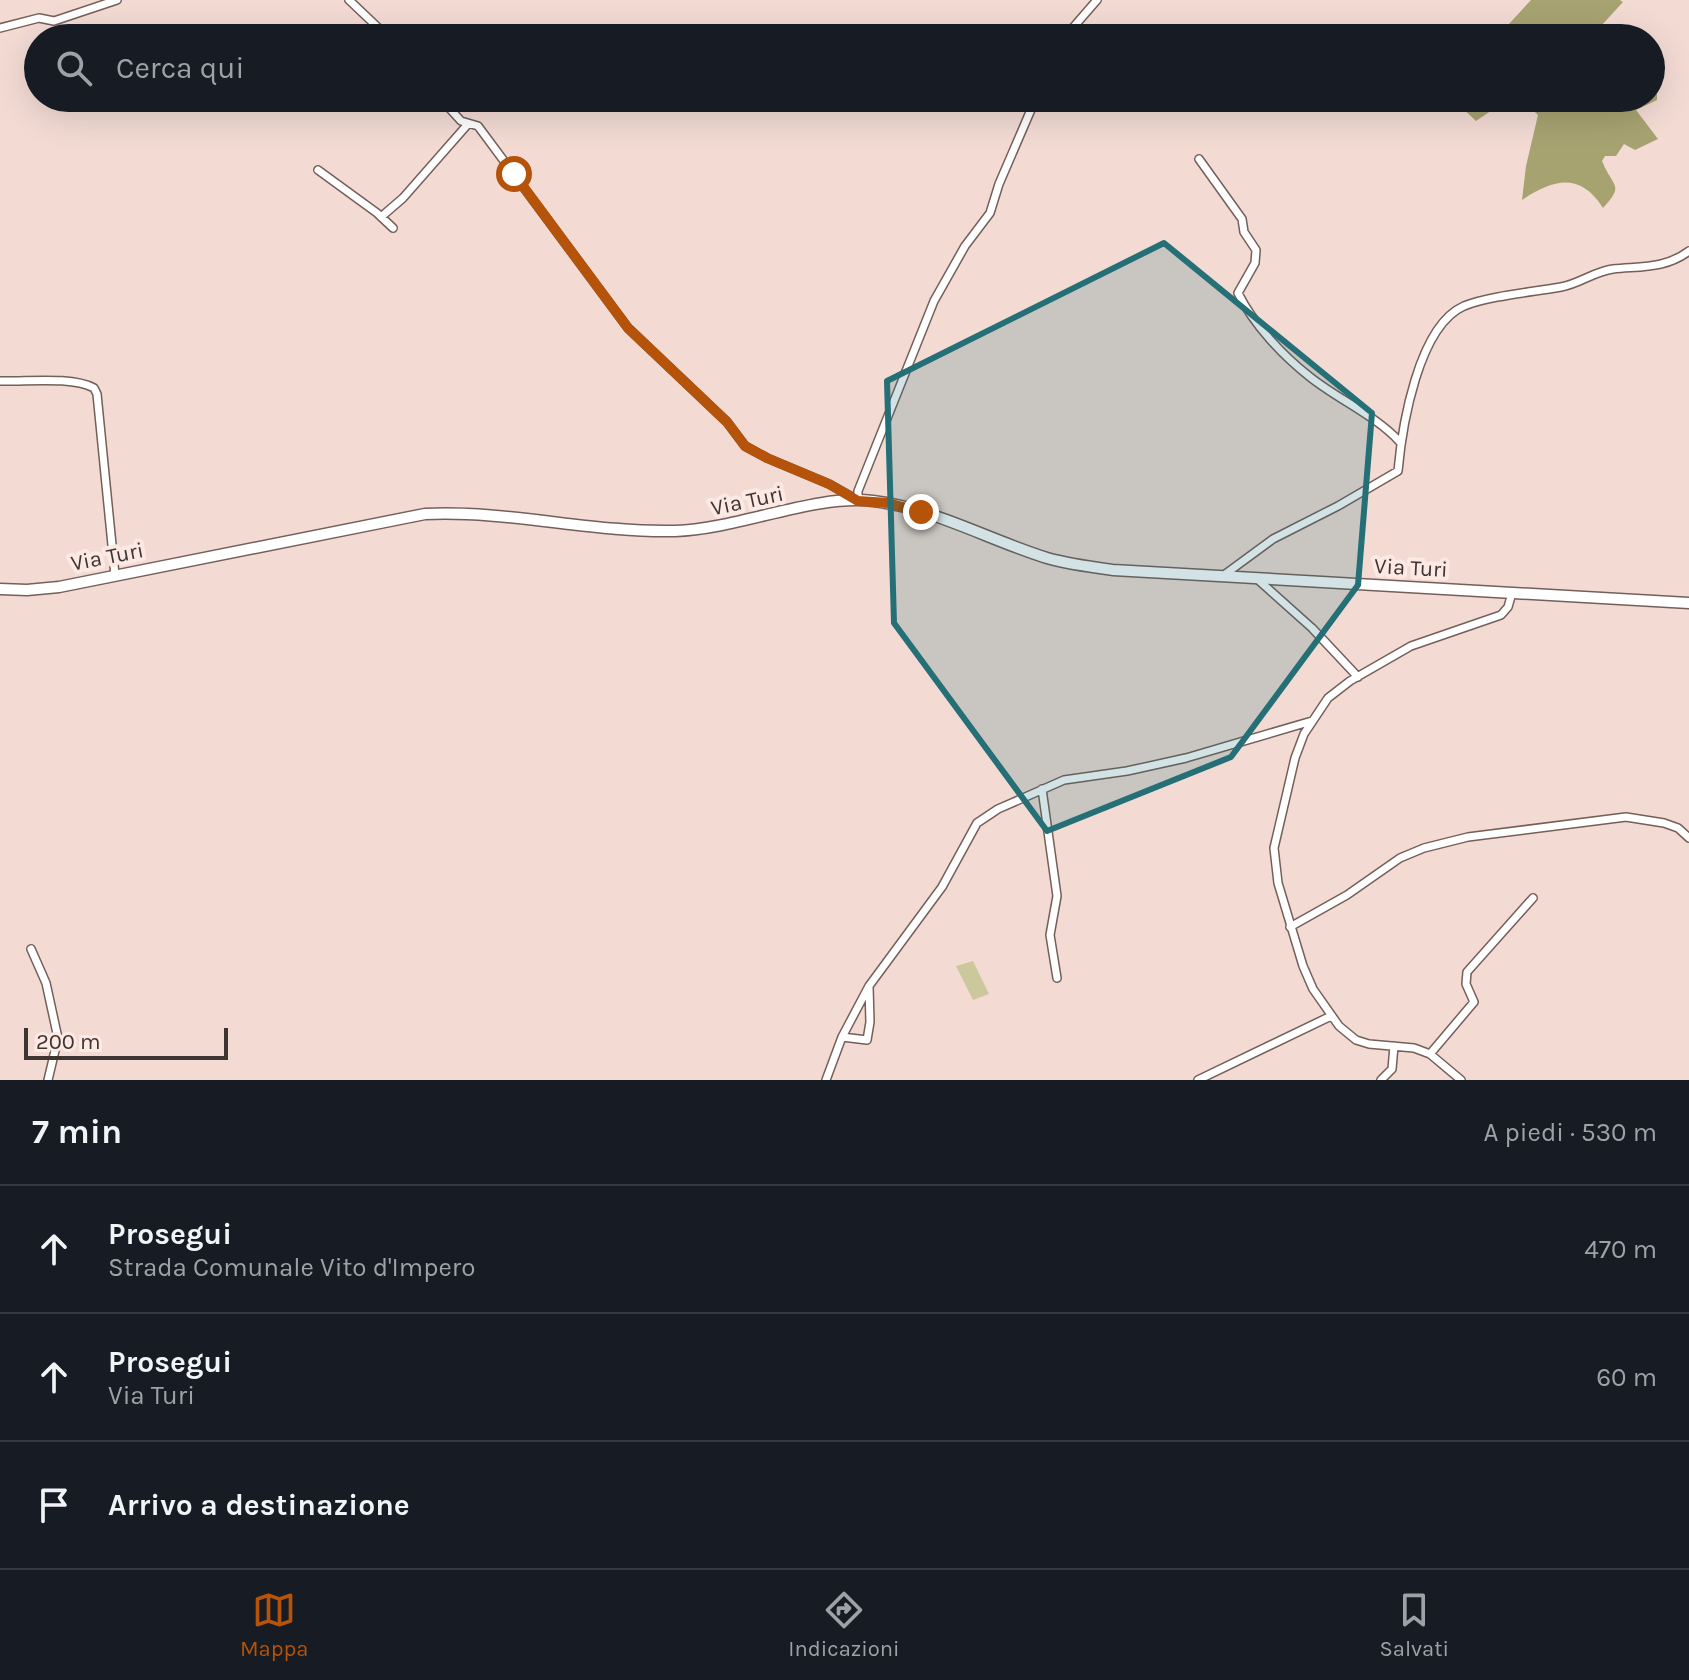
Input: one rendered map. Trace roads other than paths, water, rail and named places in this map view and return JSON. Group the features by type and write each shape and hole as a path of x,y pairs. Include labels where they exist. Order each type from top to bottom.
{"main road":[{"name":"Via Turi","path":"0,589 41,589 425,514 462,514 677,531 721,526 828,503 858,501 888,503 1032,553 1072,564 1113,570 1689,603"}],"street":[{"path":"0,28 39,18 54,21 117,0"},
{"path":"349,0 374,24"},
{"path":"1076,24 1097,0"},
{"path":"453,112 461,121 478,126 628,328 727,422 741,443 767,458 838,488 858,501"},
{"path":"858,501 858,491 934,301 965,246 990,213 1030,112"},
{"path":"381,217 403,198 468,124"},
{"path":"1199,159 1242,219 1244,232 1256,250 1255,263 1238,293 1263,332 1312,378 1400,442"},
{"path":"318,170 393,228"},
{"path":"1223,576 1273,539 1398,471 1400,442 1428,343 1461,307 1576,284 1611,269 1661,265 1689,251"},
{"path":"0,381 53,381 94,388 115,575"},
{"path":"1256,578 1312,628 1358,677"},
{"path":"1461,1080 1430,1054 1356,1040 1339,1026 1313,989 1290,927 1278,883 1274,848 1295,758 1312,721 1328,698 1411,646 1501,615 1508,607 1512,593"},
{"path":"826,1080 842,1037 869,986 942,887 977,823 998,809 1064,780 1186,758 1312,721"},
{"path":"1042,789 1057,896 1050,935 1057,978"},
{"path":"1290,927 1347,895 1400,858 1424,848 1468,837 1626,817 1664,823 1678,828 1689,838"},
{"path":"1430,1054 1474,1002 1466,984 1467,972 1533,898"},
{"path":"31,949 46,983 58,1038 48,1080"},
{"path":"842,1037 867,1040 869,986"},
{"path":"1198,1080 1331,1016"},
{"path":"1381,1080 1392,1069 1394,1046"}]}
